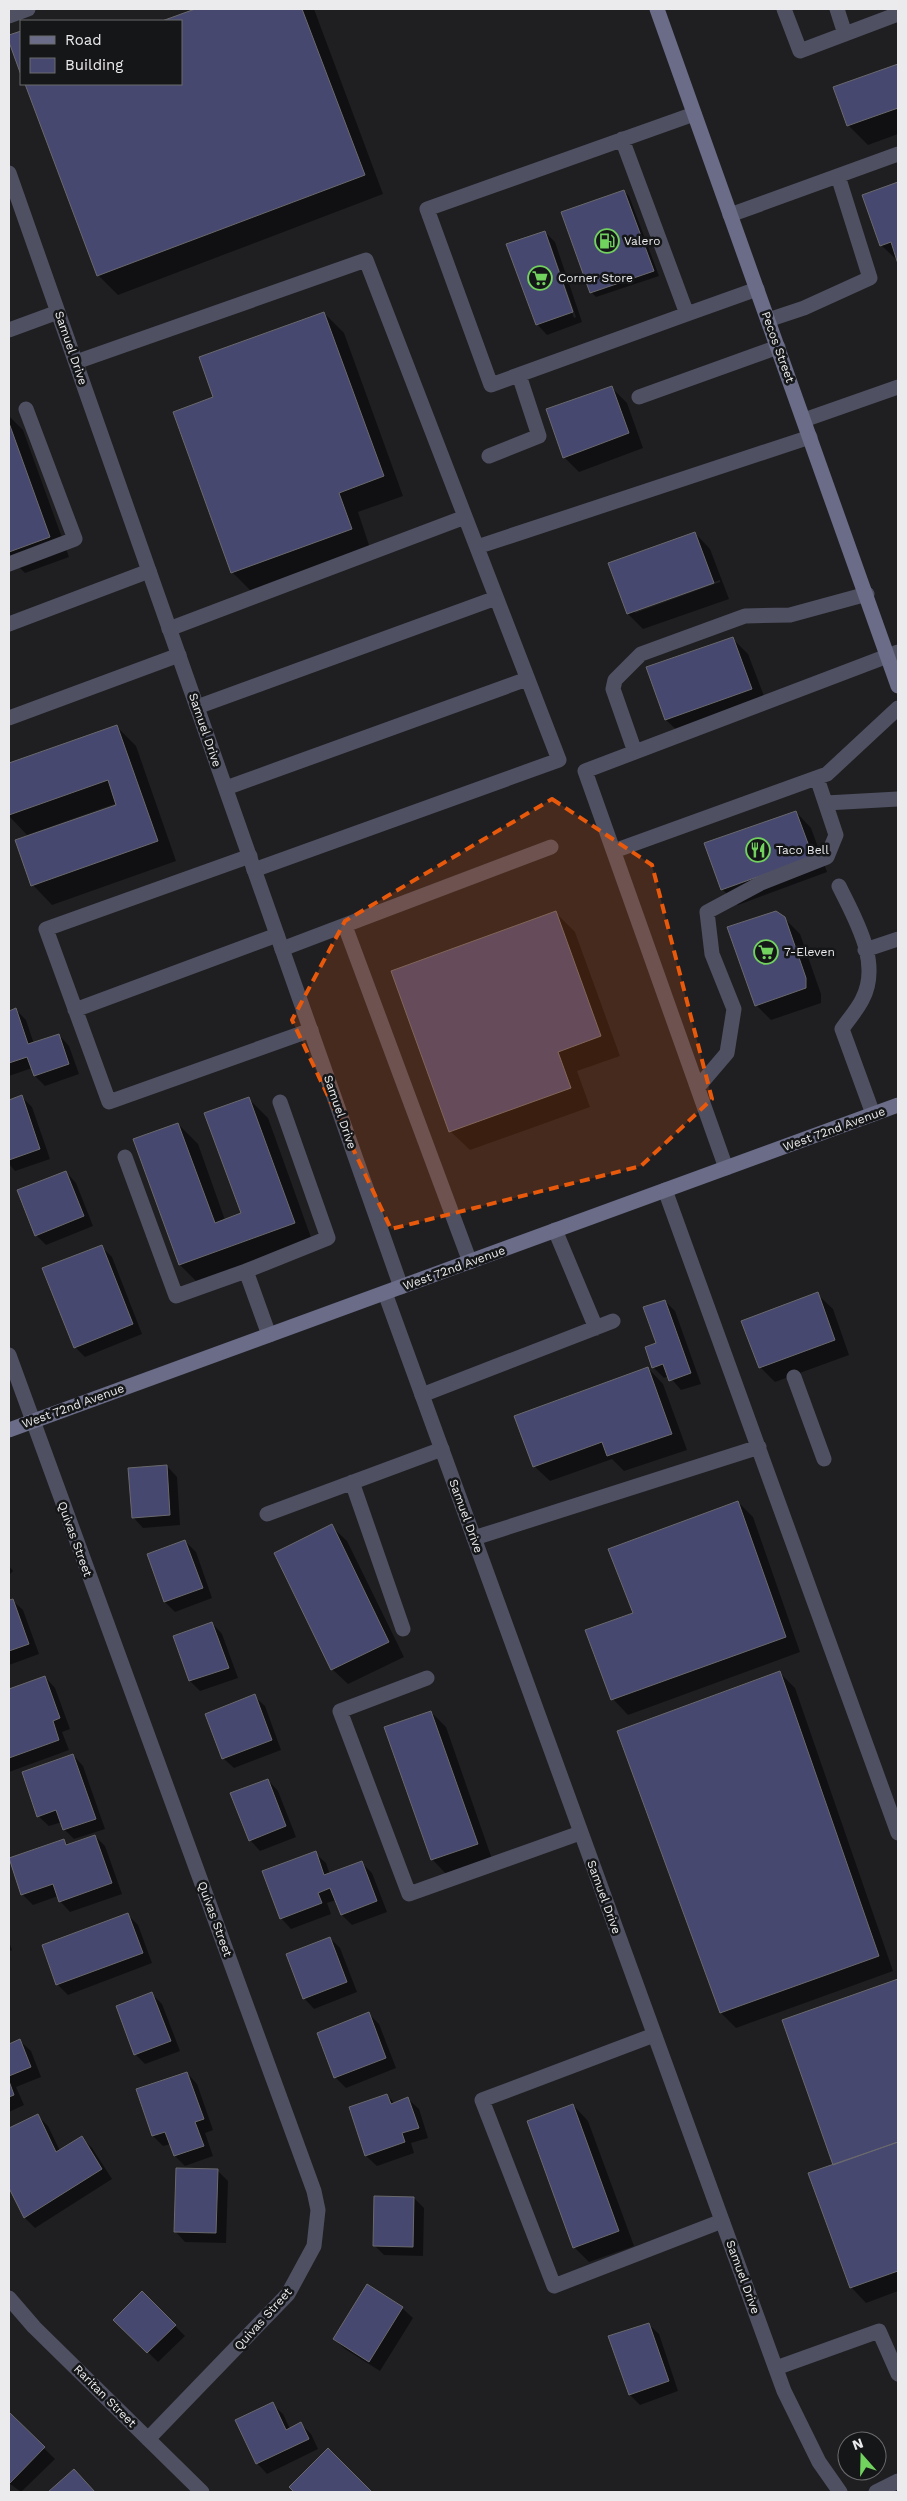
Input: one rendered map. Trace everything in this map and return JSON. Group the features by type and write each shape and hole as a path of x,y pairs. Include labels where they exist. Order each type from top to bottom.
{"main road":[{"name":"Pecos Street","path":"656,9 867,594 893,653 898,686"},
{"name":"West 72nd Avenue","path":"9,1430 898,1105"}],"street":[{"path":"9,16 28,9"},
{"path":"784,9 800,51 898,14"},
{"path":"836,9 845,34"},
{"path":"694,114 427,209 491,385 757,290"},
{"path":"622,139 687,314"},
{"path":"730,215 898,154"},
{"name":"Samuel Drive","path":"9,173 401,1287"},
{"path":"768,320 804,308 870,278 838,176"},
{"path":"76,362 366,260 558,760 46,930 109,1102 311,1030"},
{"path":"9,330 58,312"},
{"path":"639,397 778,347"},
{"path":"489,456 540,436 518,375"},
{"path":"804,420 898,387"},
{"path":"9,564 75,539 26,409"},
{"path":"477,547 810,437"},
{"path":"169,628 465,517"},
{"path":"9,624 149,571"},
{"path":"635,752 613,689 615,680 641,654 745,616 790,614 867,594"},
{"path":"197,707 496,598"},
{"path":"726,1168 585,771 893,653"},
{"path":"9,718 179,655"},
{"path":"226,788 527,678"},
{"path":"614,851 827,774 898,708"},
{"path":"698,1087 727,1053 734,1010 712,954 707,912 762,883 827,857 836,835 817,778"},
{"path":"826,803 898,799"},
{"path":"282,950 551,847"},
{"path":"839,886 862,935 870,969 863,999 842,1029 873,1114"},
{"path":"345,926 470,1262"},
{"path":"75,1010 277,935"},
{"path":"865,950 898,939"},
{"path":"125,1157 176,1296 246,1271 328,1238 280,1102"},
{"path":"665,1190 898,1833"},
{"path":"555,1230 596,1328"},
{"path":"246,1271 269,1335"},
{"name":"Samuel Drive","path":"385,1293 784,2391 819,2462 840,2492"},
{"path":"422,1395 612,1321"},
{"name":"Quivas Street","path":"9,1355 314,2191 318,2210 314,2246 288,2294 148,2439"},
{"path":"794,1377 824,1459"},
{"path":"474,1538 758,1447"},
{"path":"267,1514 442,1449"},
{"path":"352,1482 403,1629"},
{"path":"426,1678 340,1711 409,1894 580,1833"},
{"path":"654,2035 482,2100 554,2286 722,2221"},
{"name":"Raritan Street","path":"9,2298 34,2327 202,2492"},
{"path":"776,2368 879,2331 898,2374"},
{"path":"876,2492 898,2481"}],"highlighted area":[{"path":"552,799 652,865 712,1099 641,1166 391,1229 292,1020 345,921"}],"building":[{"path":"195,9 302,9 365,175 97,276 25,85 182,85 182,20 165,20"},
{"path":"20,31 20,72 9,42 9,35"},
{"path":"898,64 898,108 847,126 833,87"},
{"path":"898,182 898,264 891,242 880,246 862,195"},
{"name":"Valero","path":"624,190 654,271 590,293 561,212"},
{"name":"Corner Store","path":"545,231 573,312 536,325 506,244"},
{"path":"324,312 384,476 339,493 352,529 231,573 173,412 213,397 199,357"},
{"path":"612,386 629,433 563,458 546,409"},
{"path":"9,423 50,537 9,552"},
{"path":"695,532 714,583 627,614 608,563"},
{"path":"733,637 752,689 665,720 646,667"},
{"path":"117,725 158,841 31,886 15,840 116,805 108,780 9,815 9,763"},
{"name":"Taco Bell","path":"796,811 813,857 721,890 704,843"},
{"path":"556,911 601,1036 558,1052 571,1088 449,1132 391,971"},
{"name":"7-Eleven","path":"776,911 785,917 806,978 806,988 755,1006 727,927"},
{"path":"16,1008 28,1044 59,1034 69,1064 34,1076 27,1057 9,1063 9,1011"},
{"path":"22,1095 40,1149 9,1160 9,1100"},
{"path":"249,1097 295,1223 179,1265 133,1139 178,1123 215,1223 241,1213 204,1113"},
{"path":"66,1171 84,1216 35,1236 17,1190"},
{"path":"102,1245 133,1324 74,1348 42,1268"},
{"path":"818,1292 835,1340 759,1368 741,1321"},
{"path":"665,1300 691,1373 669,1381 663,1364 652,1368 645,1347 656,1343 643,1307"},
{"path":"648,1367 672,1434 607,1456 602,1442 533,1467 514,1416"},
{"path":"167,1465 170,1515 132,1518 128,1468"},
{"path":"738,1501 786,1637 611,1700 585,1630 633,1613 608,1549"},
{"path":"332,1524 389,1642 331,1670 274,1553"},
{"path":"185,1540 203,1588 164,1602 147,1554"},
{"path":"13,1599 29,1644 9,1651 9,1600"},
{"path":"212,1622 229,1668 189,1681 173,1636"},
{"path":"780,1671 879,1956 720,2013 617,1731"},
{"path":"45,1676 60,1718 53,1721 59,1740 9,1758 9,1689"},
{"path":"255,1694 272,1740 222,1759 205,1714"},
{"path":"431,1711 478,1844 431,1860 384,1727"},
{"path":"73,1754 96,1819 63,1830 56,1810 37,1817 22,1772"},
{"path":"268,1779 286,1826 249,1841 230,1793"},
{"path":"95,1835 112,1883 59,1902 53,1884 21,1895 9,1858 64,1839 66,1845"},
{"path":"316,1851 324,1875 362,1861 377,1901 341,1915 330,1888 318,1893 322,1903 280,1919 262,1871"},
{"path":"128,1913 143,1953 56,1985 42,1945"},
{"path":"330,1937 347,1982 303,1999 286,1954"},
{"path":"898,1979 898,2142 833,2165 782,2020"},
{"path":"152,1992 171,2041 134,2055 116,2006"},
{"path":"369,2012 386,2058 334,2078 317,2033"},
{"path":"20,2039 31,2067 9,2076 9,2044"},
{"path":"187,2072 204,2119 195,2122 204,2146 174,2156 165,2132 152,2136 136,2089"},
{"path":"9,2081 14,2095 9,2097"},
{"path":"387,2094 391,2104 408,2097 419,2128 402,2133 405,2142 365,2156 349,2107"},
{"path":"573,2104 619,2231 573,2248 527,2121"},
{"path":"38,2114 56,2152 82,2136 102,2169 24,2218 9,2188 9,2128"},
{"path":"898,2142 898,2271 850,2288 808,2173"},
{"path":"176,2168 218,2169 216,2233 174,2232"},
{"path":"374,2196 414,2197 413,2247 373,2246"},
{"path":"367,2284 403,2307 369,2362 333,2339"},
{"path":"142,2291 176,2325 147,2353 113,2320"},
{"path":"649,2323 669,2381 629,2395 608,2336"},
{"path":"273,2402 286,2430 301,2422 309,2439 256,2464 235,2420"},
{"path":"9,2414 45,2447 9,2484"},
{"path":"328,2448 372,2492 294,2492 289,2487"},
{"path":"74,2469 95,2492 48,2492"}],"place":[{"name":"Valero","path":"607,241"},
{"name":"Corner Store","path":"540,278"},
{"name":"Taco Bell","path":"758,850"},
{"name":"7-Eleven","path":"766,952"}]}
